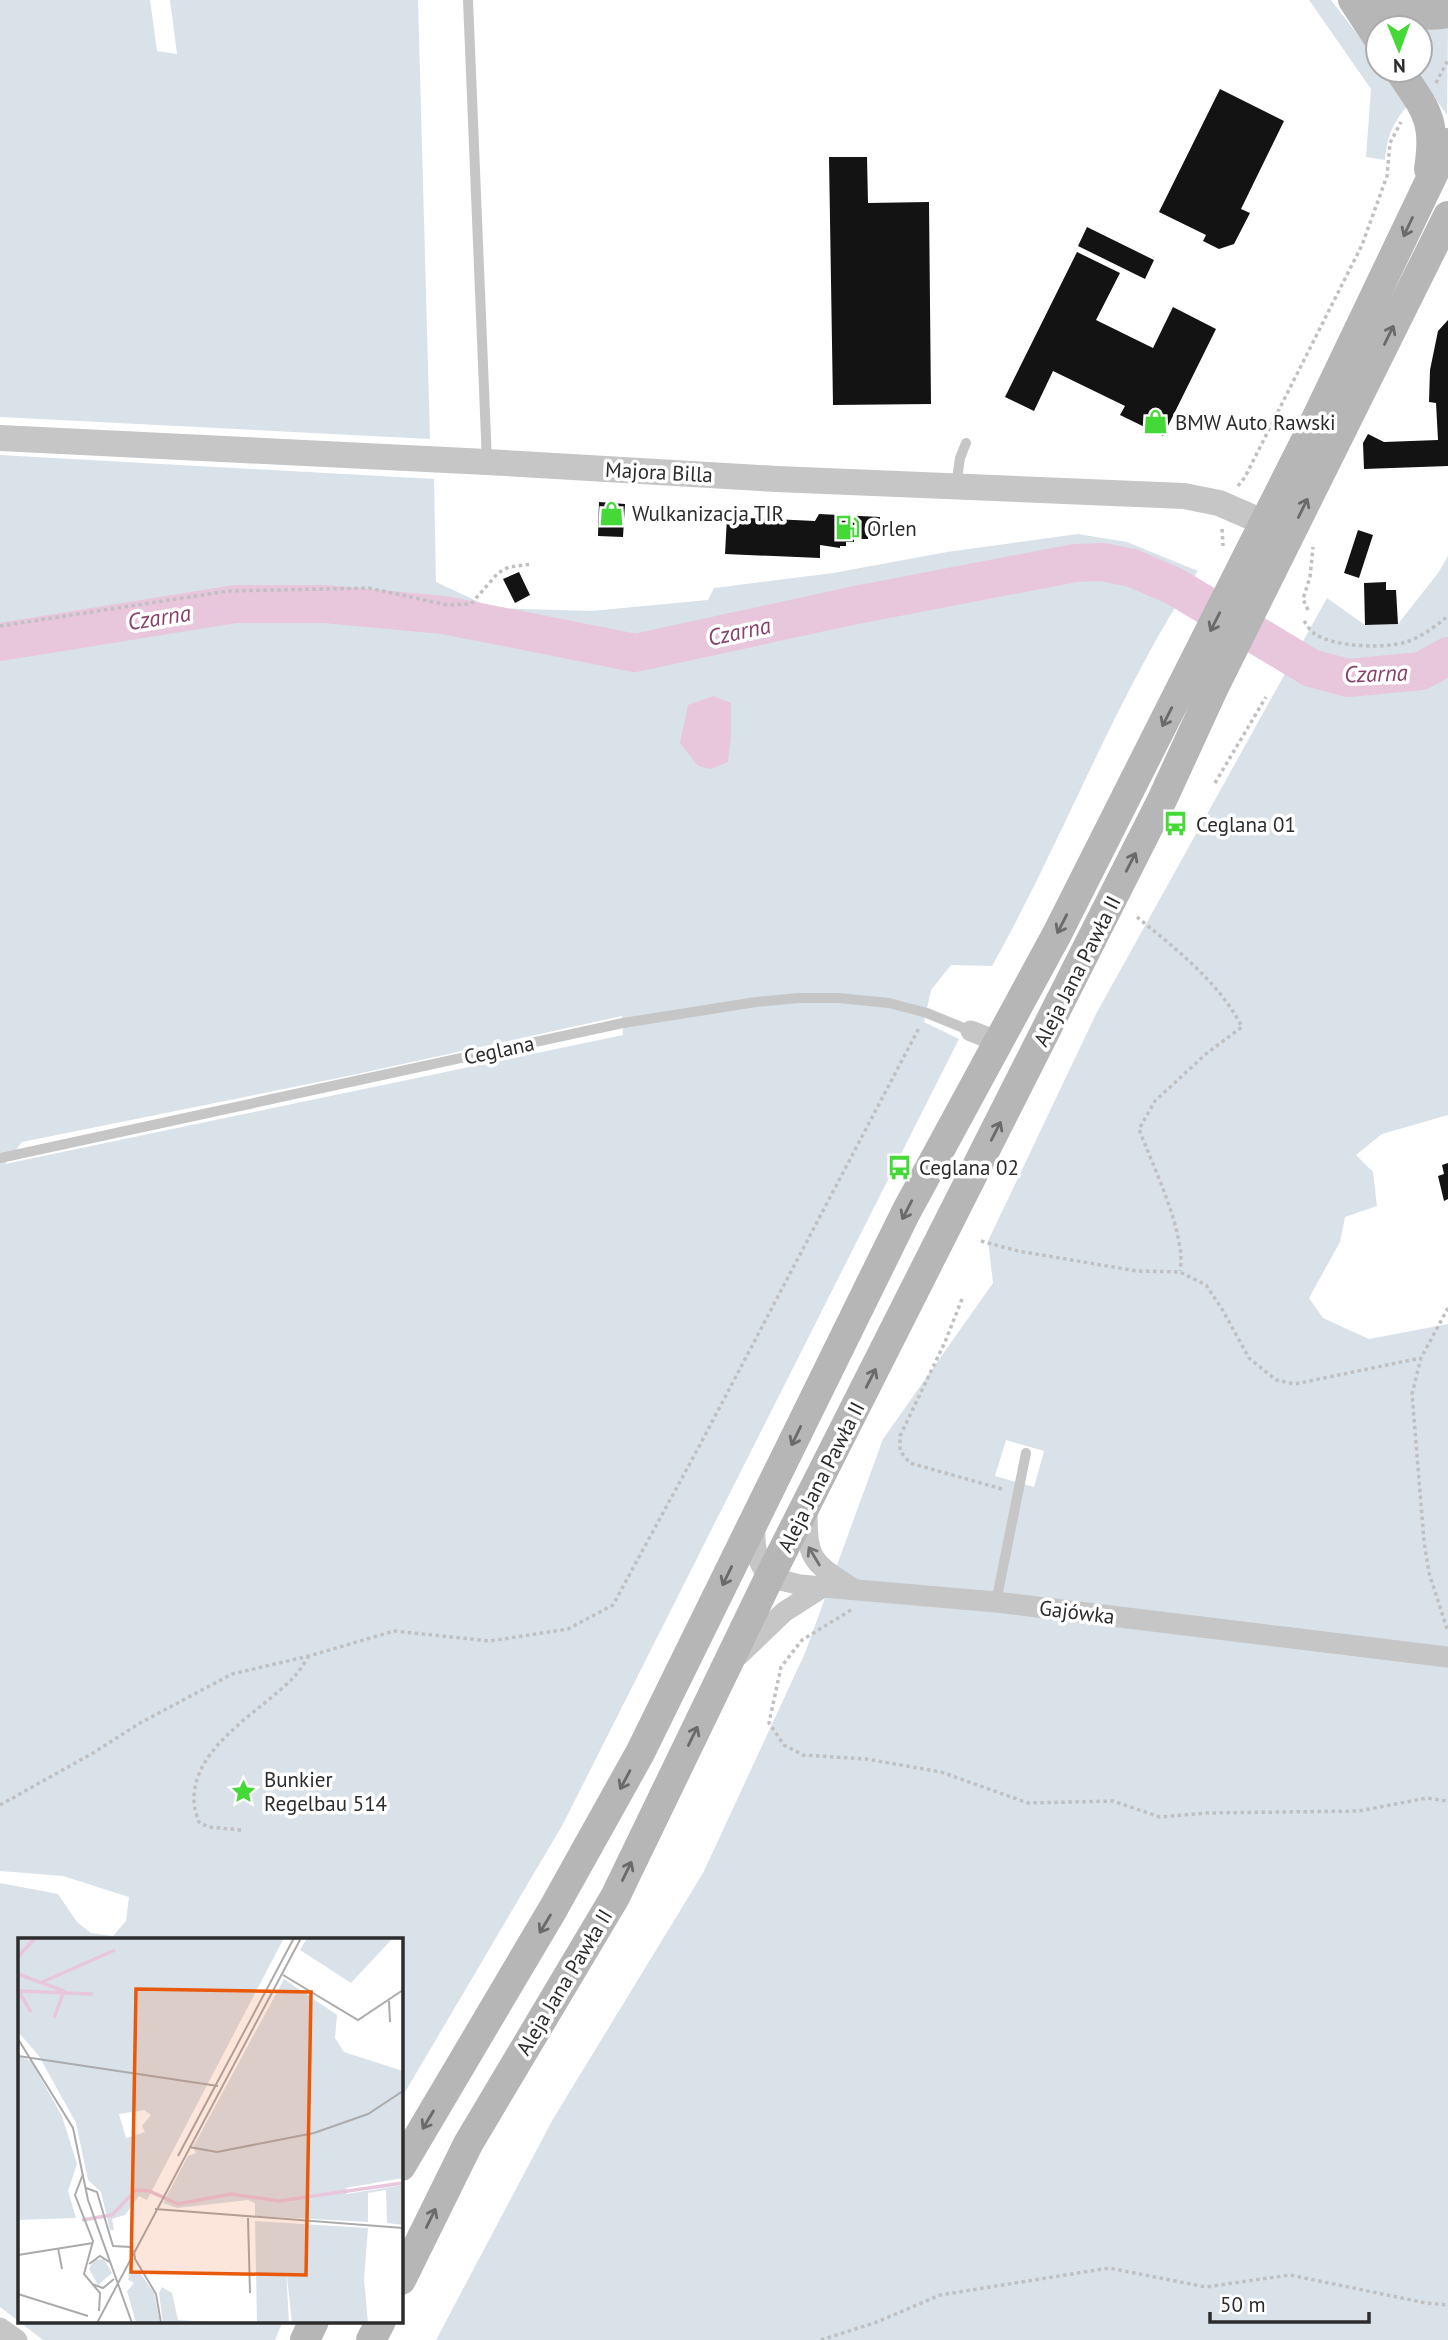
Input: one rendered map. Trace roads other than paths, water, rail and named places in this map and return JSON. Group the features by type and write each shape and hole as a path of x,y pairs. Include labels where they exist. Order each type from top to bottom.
{"main road":[{"path":"1353,0 1364,17"},
{"path":"1370,0 1411,15 1433,16 1448,13"},
{"path":"1409,84 1422,101 1431,123 1433,146 1425,191"},
{"path":"1244,595 1265,523 1448,143"},
{"path":"1211,661 1448,216"},
{"name":"Aleja Jana Pawła II","path":"402,2164 603,1822 654,1725 906,1212 1057,934 1211,661"},
{"name":"Aleja Jana Pawła II","path":"402,2278 468,2144 615,1897 770,1576 1162,800 1211,661"},
{"path":"305,2340 314,2322"},
{"path":"371,2340 380,2322"}],"street":[{"name":"Majora Billa","path":"0,438 487,462 763,479 1202,498 1265,523"},
{"name":"Ceglana","path":"971,1031 999,1042"},
{"path":"807,1504 809,1551 816,1563 854,1589"},
{"path":"757,1515 754,1531 756,1547 770,1576"},
{"name":"Gajówka","path":"770,1576 800,1585 996,1602 1448,1657"},
{"path":"725,1668 784,1612 823,1587"},
{"path":"0,2328 17,2340"}],"lane":[{"path":"468,0 487,462"},
{"path":"956,486 960,458 966,443"},
{"name":"Ceglana","path":"0,1158 651,1018 798,998 838,998 889,1003 927,1013 971,1031"},
{"path":"996,1602 1026,1453"}],"waterway":[{"name":"Czarna","path":"0,642 235,604 325,604 444,615 635,653 851,606 1075,563 1102,562 1132,568 1174,586 1311,668 1348,678 1421,671 1448,656"}],"place":[{"name":"BMW Auto Rawski","path":"1155,422"},
{"name":"Wulkanizacja TIR","path":"612,513"},
{"name":"Orlen","path":"847,528"},
{"name":"Ceglana 01","path":"1176,824"},
{"name":"Ceglana 02","path":"899,1167"},
{"name":"Bunkier Regelbau 514","path":"244,1791"}]}
